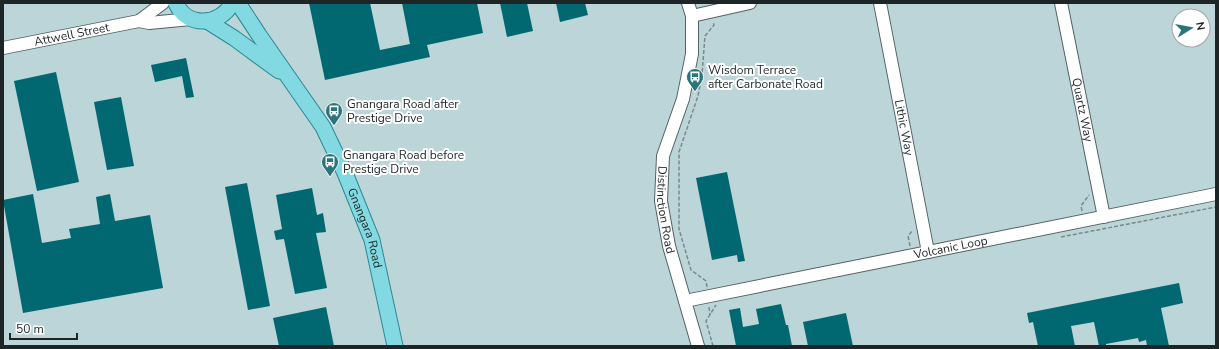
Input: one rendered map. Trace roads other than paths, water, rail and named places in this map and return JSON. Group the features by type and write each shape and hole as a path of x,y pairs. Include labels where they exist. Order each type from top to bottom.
{"main road":[{"path":"176,3 183,14 192,19"},
{"path":"207,21 219,17 229,9 232,3"},
{"name":"Gnangara Road","path":"238,3 323,127 345,173 372,240 395,346"},
{"name":"Gnangara Road","path":"192,19 207,21 234,38 288,78"}],"street":[{"name":"Attwell Street","path":"139,21 163,3"},
{"name":"Distinction Road","path":"688,3 692,16 692,54 683,99 663,156 661,201 669,246 698,346"},
{"path":"692,16 750,3"},
{"name":"Lithic Way","path":"880,3 928,252"},
{"name":"Quartz Way","path":"1061,3 1104,217"},
{"name":"Attwell Street","path":"3,48 139,21 150,23 192,19"},
{"name":"Volcanic Loop","path":"685,301 712,300 928,252 1216,194"}],"place":[{"name":"Wisdom Terrace after Carbonate Road","path":"695,92"},
{"name":"Gnangara Road after Prestige Drive","path":"334,126"},
{"name":"Gnangara Road before Prestige Drive","path":"330,177"}]}
